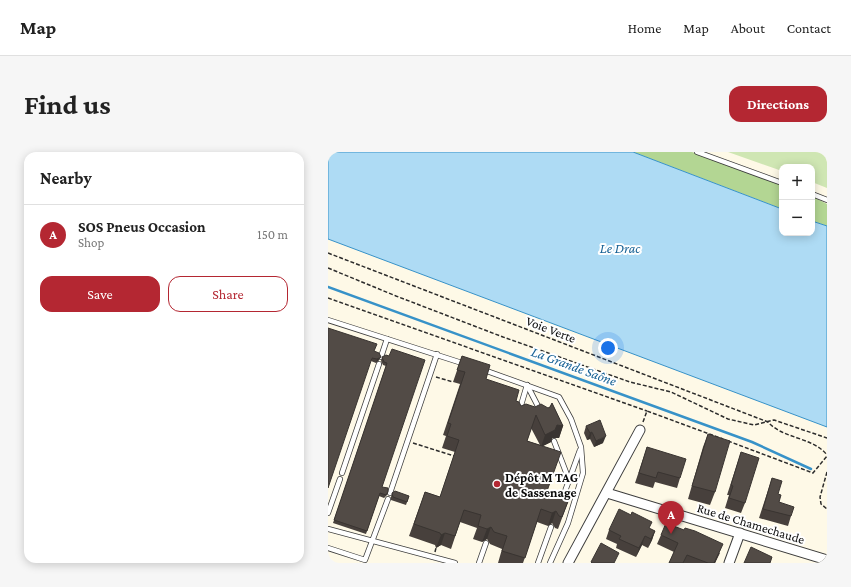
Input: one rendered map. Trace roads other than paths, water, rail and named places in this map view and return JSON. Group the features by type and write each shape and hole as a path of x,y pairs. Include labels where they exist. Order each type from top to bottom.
{"street":[{"path":"568,563 640,430"},
{"name":"Rue de Chamechaude","path":"607,493 827,560"},
{"path":"729,563 740,533"}],"lane":[{"path":"697,152 779,182"},
{"path":"815,195 827,200"},
{"path":"328,320 474,367"},
{"path":"381,357 387,339"},
{"path":"390,493 437,354"},
{"path":"342,473 379,364"},
{"path":"482,370 559,397 571,419 581,447 583,473 568,523 550,563"},
{"path":"518,415 527,385"},
{"path":"527,385 543,417"},
{"path":"554,440 569,480"},
{"path":"558,509 581,447"},
{"path":"328,513 340,479"},
{"path":"328,548 366,560 388,499"},
{"path":"538,563 551,527"},
{"path":"328,529 455,563"},
{"path":"479,563 486,543"}],"water":[{"name":"Le Drac","path":"328,152 633,152 779,208 779,236 815,236 815,222 827,226 827,427 328,239"}],"waterway":[{"name":"La Grande Saône","path":"328,287 752,442 811,469"}],"place":[{"name":"Dépôt M TAG de Sassenage","path":"497,484"},
{"name":"SOS Pneus Occasion","path":"671,534"}]}
